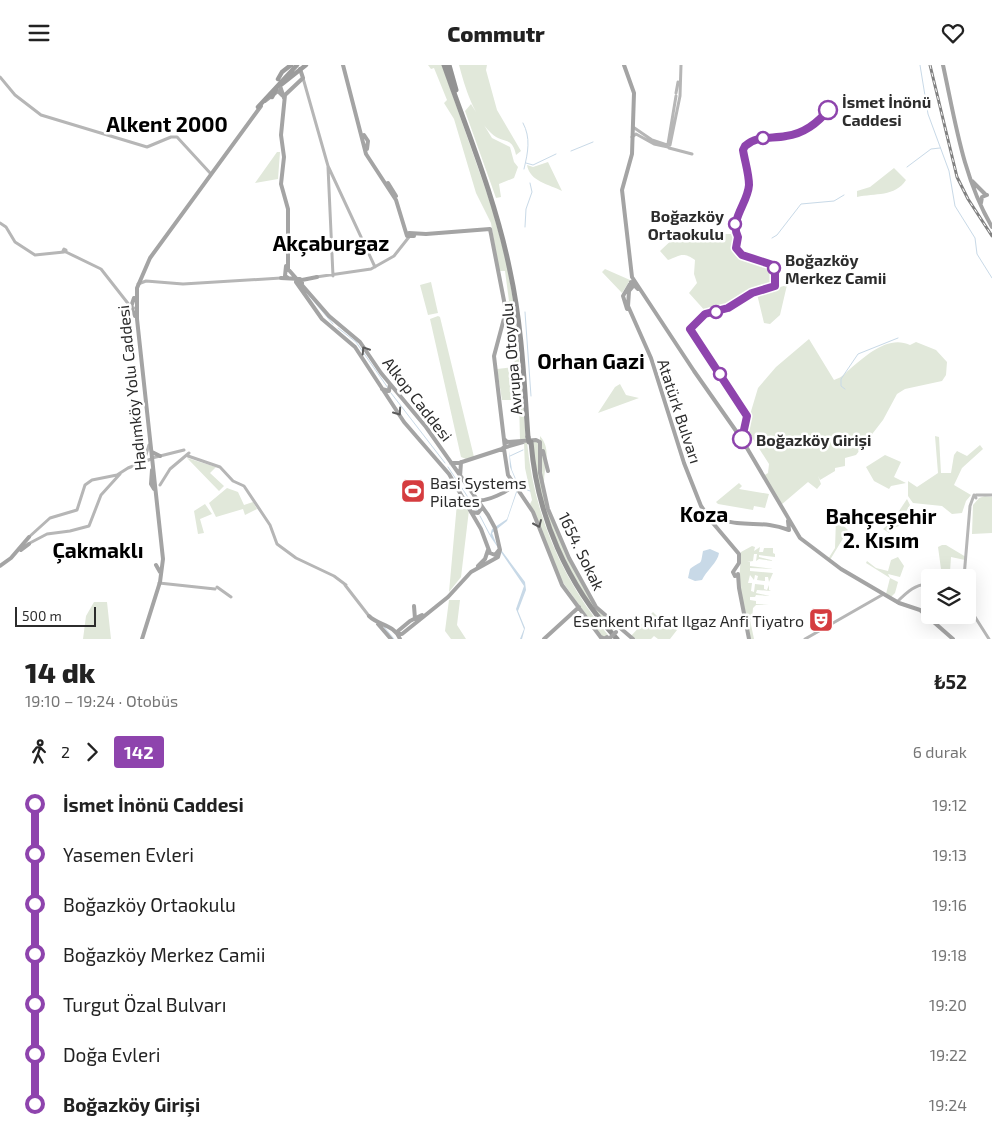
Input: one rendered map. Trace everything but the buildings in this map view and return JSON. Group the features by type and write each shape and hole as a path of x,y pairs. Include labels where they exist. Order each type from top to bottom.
{"highway":[{"path":"280,84 282,71 292,65"},
{"name":"Avrupa Otoyolu","path":"447,65 494,200 512,268 523,332 528,440"},
{"name":"Avrupa Otoyolu","path":"447,65 493,205 510,269 521,336 528,440 538,499 555,549 584,602 616,639"},
{"path":"272,97 280,84 301,66"},
{"name":"Hadımköy Yolu Caddesi","path":"280,84 301,66"},
{"name":"Hadımköy Yolu Caddesi","path":"258,107 277,84 301,66"}],"main road":[{"path":"623,65 634,93 630,156 621,184 621,198 634,282 741,438"},
{"path":"669,146 680,65"},
{"path":"944,65 971,181 992,225"},
{"path":"301,66 328,166 375,267"},
{"path":"344,67 368,153 391,189 409,235"},
{"path":"0,76 15,95 38,114 147,146 174,137 181,139 211,171"},
{"path":"292,277 287,212 278,180 282,159 279,134 286,95 303,78"},
{"name":"Hadımköy Yolu Caddesi","path":"160,565 157,487 149,445 134,306 139,275 147,259 211,171 280,84"},
{"path":"280,84 283,93 283,118"},
{"path":"265,101 280,91 283,105"},
{"name":"Hadımköy Yolu Caddesi","path":"157,487 152,486 152,452 139,339 144,335 138,332 134,306 138,284 141,273 158,245 206,181 211,171 230,149 258,107"},
{"path":"621,198 632,154 631,121"},
{"path":"631,121 636,130 654,141 669,146 692,154 669,146 654,144 636,133 632,137"},
{"path":"328,166 334,275"},
{"path":"971,181 986,195 982,197 981,203"},
{"path":"978,197 992,225"},
{"path":"0,223 6,226 15,242 33,255 39,256 64,251 102,268 126,300 134,306"},
{"path":"409,235 490,229 506,311 494,356 502,413 507,473 533,512 562,585 602,638 609,638 622,628"},
{"path":"138,284 146,281 186,283 334,275 375,267 394,256 409,235"},
{"path":"141,273 145,279 158,281"},
{"name":"Alkop Caddesi","path":"292,277 302,284 333,321 360,342 426,427 489,517 500,548"},
{"name":"Alkop Caddesi","path":"292,277 322,319 355,347 389,400 415,435 449,473 488,547"},
{"path":"302,284 302,281 317,277"},
{"path":"634,282 741,438 788,523 789,529"},
{"name":"Atatürk Bulvarı","path":"634,282 625,298 644,346 698,501 739,555 737,574 749,639"},
{"path":"379,385 387,391 391,388 390,382"},
{"path":"389,400 388,394 391,391 396,391 400,395"},
{"name":"Atatürk Bulvarı","path":"661,398 666,406 691,481"},
{"path":"503,440 507,442 538,440 542,447 548,471"},
{"path":"498,451 503,440"},
{"path":"449,473 447,466 528,440"},
{"path":"504,455 507,451 528,440"},
{"path":"142,462 149,445"},
{"name":"1654. Sokak","path":"542,447 540,471 544,493 550,514 575,570 596,607 634,639"},
{"path":"0,567 50,518 77,510 85,487 89,482 96,478 120,474 151,458 184,451 186,456"},
{"path":"498,451 504,455"},
{"path":"152,452 160,456"},
{"path":"177,452 220,467 232,481 244,487 270,525 276,543 291,554 332,573 346,585 372,619 384,627 391,639"},
{"path":"157,487 170,469 186,456"},
{"path":"441,465 446,464 446,457"},
{"path":"142,462 148,461 151,464"},
{"path":"460,477 462,462"},
{"path":"0,567 29,544 48,533 74,531 89,526 101,495 120,474"},
{"path":"112,476 112,482"},
{"path":"469,510 475,514 478,513 481,509 478,502 510,488 513,484"},
{"name":"Hadımköy Yolu Caddesi","path":"141,639 160,583 161,574 157,487"},
{"path":"966,569 972,506 976,497 992,495"},
{"path":"477,523 480,514 483,513 489,517"},
{"path":"715,521 764,523 789,529 814,553 898,603 920,613 952,639"},
{"path":"29,537 26,543 29,544"},
{"path":"488,547 490,553 494,555 500,548"},
{"path":"446,599 468,573 485,559 488,547"},
{"path":"401,639 403,630 410,621 446,599 471,572 496,560 500,548"},
{"name":"Hadımköy Yolu Caddesi","path":"141,639 161,574"},
{"path":"160,583 216,588 229,598"},
{"path":"898,603 915,589 921,588"},
{"path":"805,639 883,594"},
{"path":"413,606 418,616"},
{"path":"544,639 579,607"},
{"path":"398,634 414,623 418,616"},
{"path":"414,623 418,616"},
{"path":"372,619 403,630"},
{"path":"976,620 988,639"},
{"path":"976,622 988,639"},
{"path":"616,632 618,624"},
{"path":"384,627 393,628 401,639"}],"shaded area":[{"path":"428,65 442,65 492,208 507,264 515,313 526,439 520,440 519,400 502,400 497,369 515,367 511,311 508,311 506,302 509,301 505,271 499,271 491,223 476,193 454,119 444,103 447,100 434,68 431,69"},
{"path":"459,65 487,65 486,70 497,110 521,151 516,155 509,142 495,136 485,126 467,92"},
{"path":"471,104 492,138 510,147 514,162 518,167 514,178 499,184 501,197 496,198 465,111"},
{"path":"277,152 280,152 278,179 255,183"},
{"path":"548,162 562,191 536,179 529,171 527,165 533,167"},
{"path":"894,168 906,180 896,189 890,192 857,197 857,191 870,187"},
{"path":"678,234 704,238 711,234 736,234 735,245 738,253 772,266 773,286 754,291 728,308 707,313 689,293 697,283 694,274 695,260 684,255 668,260 660,251"},
{"path":"605,269 630,280 622,293 602,272"},
{"path":"431,282 438,313 428,315 420,285"},
{"path":"787,285 780,315 770,324 764,323 757,294"},
{"path":"440,317 474,457 466,459 461,457 430,319"},
{"path":"809,339 834,380 841,377 878,348 894,343 910,345 916,342 936,350 947,362 946,375 942,381 905,389 897,394 883,420 856,455 845,458 845,466 835,468 835,471 820,480 818,476 821,484 817,489 808,482 781,505 763,476 768,473 769,464 746,428 758,388 776,367"},
{"path":"620,384 626,395 639,398 598,413 615,387"},
{"path":"540,436 544,442 547,454 544,485 541,472 542,447 539,472 549,513 568,558 595,607 617,625 613,631 596,611 582,589 569,566 548,518 541,493 532,441 540,443"},
{"path":"935,436 939,437 941,473 951,473 954,455 957,451 967,456 980,445 983,449 962,468 954,485 971,495 966,501 962,513 952,514 942,506 913,503 908,496 908,481 917,487 938,473"},
{"path":"527,442 536,495 553,545 577,591 608,635 606,638 602,637 562,581 530,504 532,500 525,468 524,443"},
{"path":"885,455 901,462 894,477 906,483 891,486 889,489 874,481 866,467"},
{"path":"187,458 216,467 210,473 224,486 219,491"},
{"path":"739,483 742,486 739,489 769,494 765,508 754,506 753,510 718,504 716,502"},
{"path":"227,488 238,492 244,505 253,502 257,509 245,515 243,509 216,517 209,503"},
{"path":"458,492 469,510 461,577 449,592"},
{"path":"985,496 992,497 992,533 972,534 973,505 979,498"},
{"path":"907,499 910,505 901,520 903,525 892,528 889,533 883,529 893,520"},
{"path":"205,504 212,514 200,519 204,533 198,534 194,511"},
{"path":"836,519 848,530 830,560 828,559 835,548"},
{"path":"946,545 966,557 965,560 951,557 950,569 941,569 938,547"},
{"path":"752,546 755,547 754,551 760,547 759,552 763,552 764,548 773,548 775,557 759,555 759,557 775,561 759,559 756,561 757,554 754,554 753,561 747,562 750,562 750,566 774,569 750,568 750,571 773,573 769,582 768,577 765,577 765,581 757,580 758,576 755,575 754,580 750,575 748,583 752,583 751,591 754,592 755,584 764,585 764,589 767,590 769,585 769,590 771,591 757,590 756,593 770,596 756,595 755,597 750,597 750,600 756,601 756,604 769,605 756,605 753,608 752,619 750,620 754,639 750,639 739,586 741,552"},
{"path":"898,557 904,566 900,577 888,574 890,578 866,563 867,561 876,568 888,571 891,560"},
{"path":"890,578 898,582 895,593 891,597 886,594"},
{"path":"449,600 460,600 457,625 466,639 451,639 445,631"},
{"path":"94,602 107,602 111,639 83,639 86,616"},
{"path":"653,612 659,618 661,616 677,630 670,639 658,639 654,636 651,639 635,639 631,636"}],"water":[{"path":"509,451 512,470 519,486 507,521 492,533 496,543 525,582 526,590 518,611 525,628 522,639 520,639 524,629 516,609 524,586 490,536 492,529 507,519 518,486 510,467"},
{"path":"710,549 719,553 702,580 695,581 688,578 690,569 701,561 703,551"}],"waterway":[{"path":"920,65 928,114 949,171 955,206 975,238 977,254 992,278"},
{"path":"523,123 528,140 528,151 524,169"},
{"path":"571,151 593,142"},
{"path":"907,167 931,149 940,148"},
{"path":"526,163 533,165 556,154"},
{"path":"525,227 526,209 532,192 530,183"},
{"path":"772,238 777,235 801,204 834,201 844,195"},
{"path":"306,292 333,324"},
{"path":"525,312 531,396"},
{"path":"338,328 356,342 388,388"},
{"path":"845,389 841,386 841,379 858,354 898,338"},
{"path":"391,393 445,463"},
{"path":"510,456 523,450"},
{"path":"448,467 477,511"},
{"path":"518,486 530,491"},
{"path":"480,516 490,535"},
{"path":"384,627 394,639"}],"railway":[{"path":"930,65 957,177 968,199 992,236"}],"bus line":[{"name":"142","path":"742,439 747,416 722,376 690,332 690,327 705,314 728,308 752,293 775,286 775,269 771,264 742,255 736,248 738,234 736,233 735,223 749,187 743,150 745,146 751,141 766,137 786,137 799,132 816,123 828,110"}],"place":[{"name":"İsmet İnönü Caddesi","path":"828,110"},
{"name":"Boğazköy Ortaokulu","path":"735,224"},
{"name":"Boğazköy Merkez Camii","path":"774,268"},
{"name":"Boğazköy Girişi","path":"742,439"},
{"name":"Basi Systems Pilates","path":"413,491"},
{"name":"Esenkent Rıfat Ilgaz Anfi Tiyatro","path":"821,620"}],"district":[{"name":"Alkent 2000","path":"167,123"},
{"name":"Akçaburgaz","path":"331,242"},
{"name":"Orhan Gazi","path":"591,360"},
{"name":"Koza","path":"704,513"},
{"name":"Bahçeşehir 2. Kısım","path":"881,527"},
{"name":"Çakmaklı","path":"98,549"}]}
